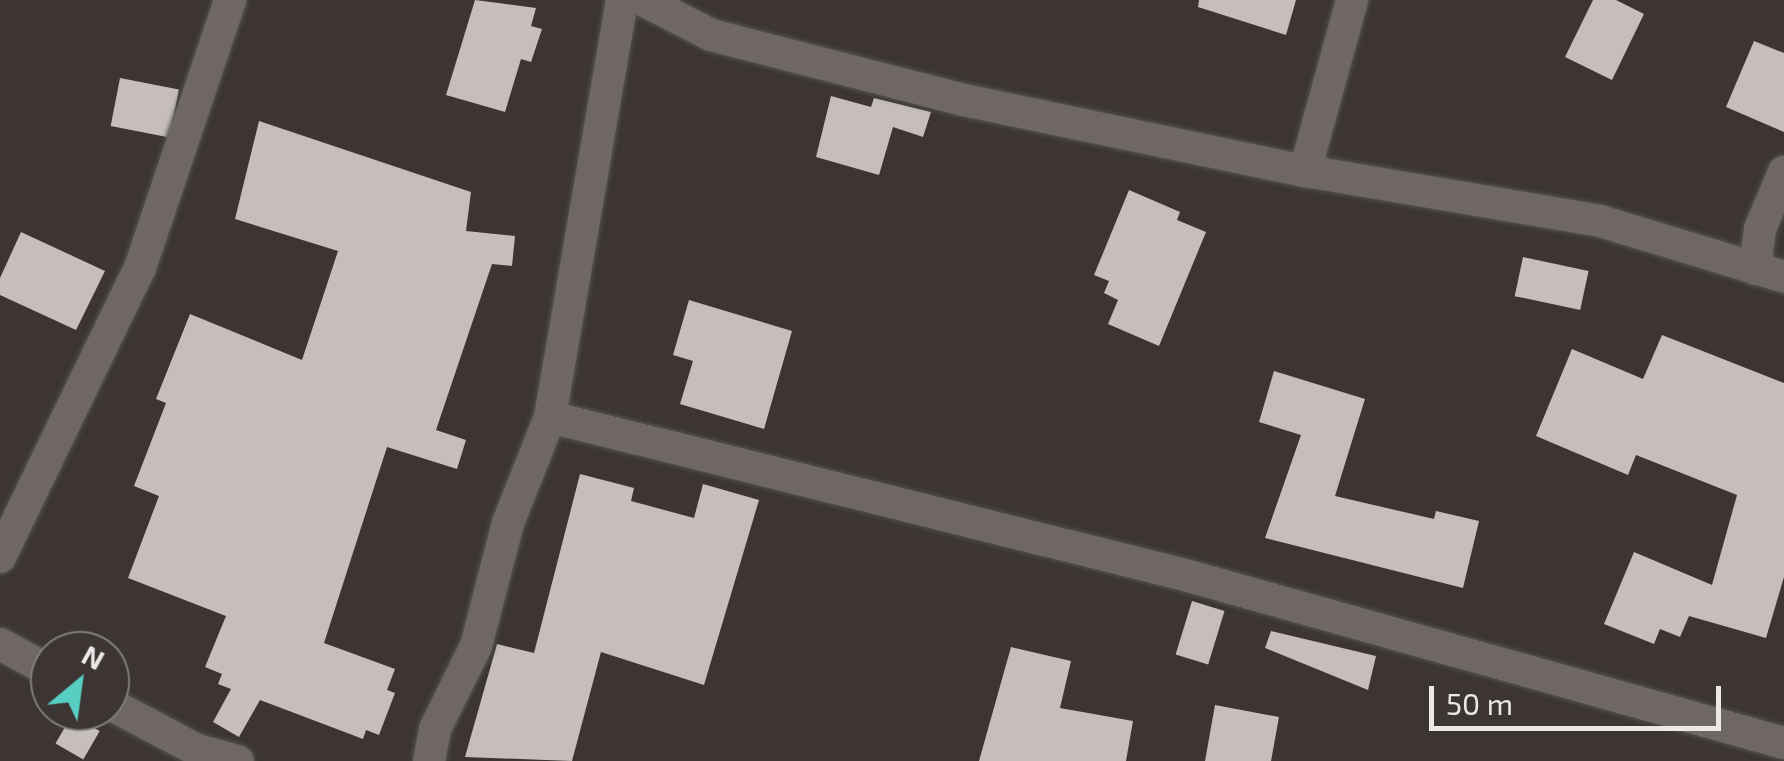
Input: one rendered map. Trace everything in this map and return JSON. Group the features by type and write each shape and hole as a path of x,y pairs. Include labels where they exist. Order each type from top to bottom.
{"street":[{"path":"0,556 140,268 230,0"},
{"path":"429,761 435,729 476,646 508,523 550,416 622,0"},
{"path":"643,0 711,35 964,100 1305,172 1600,221 1770,273 1760,229 1784,172"},
{"path":"1305,172 1352,0"},
{"path":"550,416 1185,574 1784,743"},
{"path":"0,644 30,660"},
{"path":"130,715 197,750 238,761"}],"building":[{"path":"475,0 536,8 531,26 542,29 531,62 521,59 505,112 446,95"},
{"path":"1199,0 1296,0 1286,35 1198,7"},
{"path":"1593,0 1616,0 1644,14 1612,80 1565,57"},
{"path":"1754,41 1784,53 1784,132 1726,107"},
{"path":"120,78 179,89 170,138 111,126"},
{"path":"831,96 871,107 874,98 931,112 923,137 893,127 879,175 816,157"},
{"path":"259,121 471,192 466,231 515,236 512,266 492,264 436,430 466,440 457,469 387,447 324,643 395,669 387,690 395,693 379,735 366,730 363,739 260,700 239,737 213,722 231,689 218,684 222,674 205,667 226,616 128,578 159,496 134,486 166,403 156,399 190,314 302,360 338,251 235,219"},
{"path":"1129,190 1180,212 1177,220 1206,232 1159,346 1108,324 1118,300 1104,293 1109,281 1094,275"},
{"path":"21,232 105,271 76,330 0,295 0,278"},
{"path":"1523,257 1589,271 1580,310 1515,296"},
{"path":"689,300 792,331 764,429 680,404 693,361 673,355"},
{"path":"1662,335 1784,383 1784,577 1766,638 1689,616 1680,637 1660,629 1654,644 1604,624 1634,552 1712,585 1737,495 1636,455 1628,475 1536,436 1572,349 1643,379"},
{"path":"1274,371 1365,399 1335,496 1434,519 1436,511 1479,521 1463,588 1265,538 1301,435 1259,422"},
{"path":"580,474 634,488 631,501 694,518 703,484 759,500 704,685 601,652 572,761 465,757 497,644 534,653"},
{"path":"1192,601 1225,611 1208,664 1176,655"},
{"path":"1271,631 1376,656 1368,690 1265,648"},
{"path":"1011,647 1071,661 1060,708 1133,721 1126,761 979,761"},
{"path":"1215,705 1279,717 1271,761 1205,761"},
{"path":"63,731 100,731 83,760 56,744"}]}
